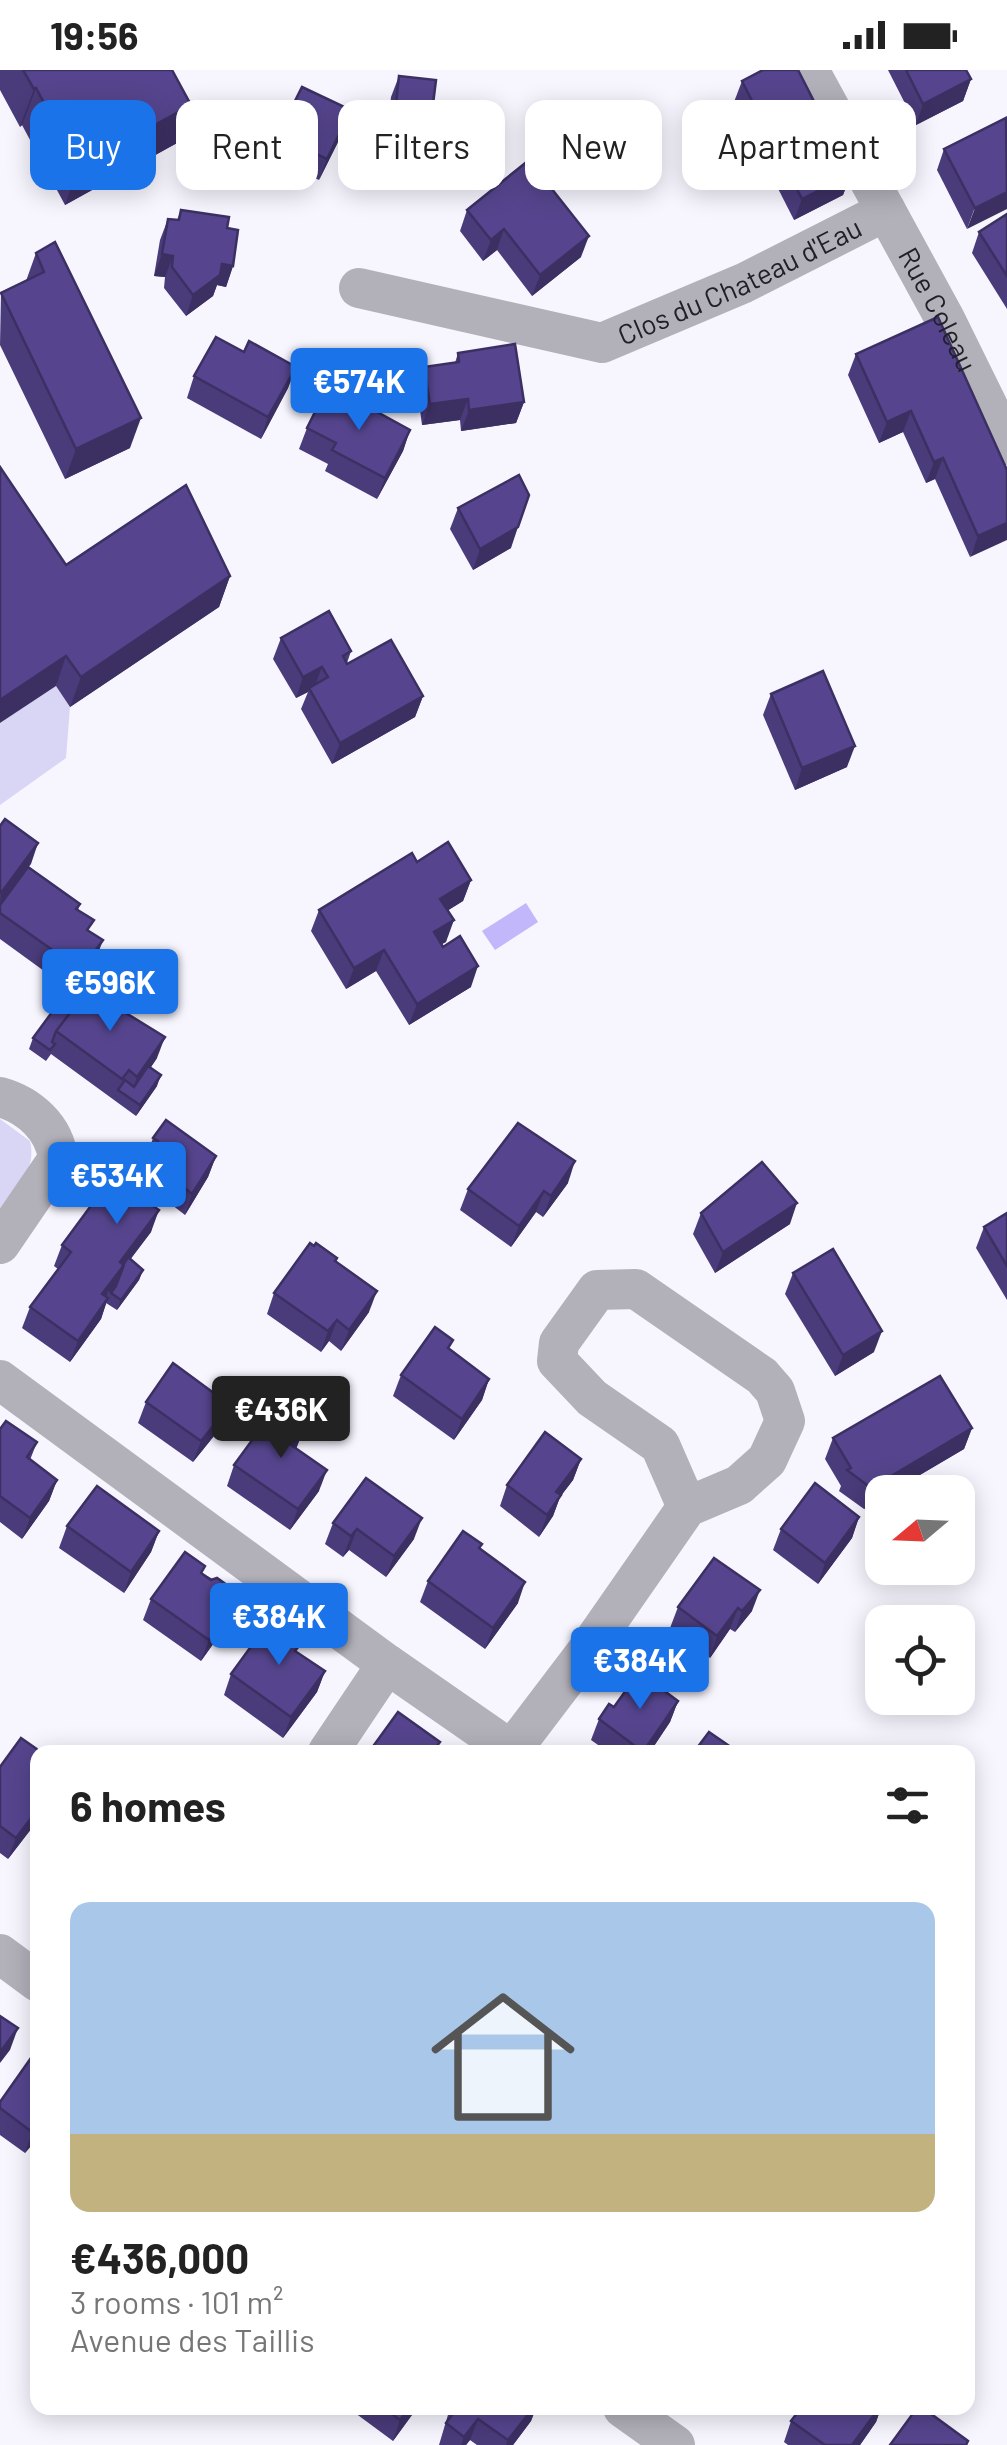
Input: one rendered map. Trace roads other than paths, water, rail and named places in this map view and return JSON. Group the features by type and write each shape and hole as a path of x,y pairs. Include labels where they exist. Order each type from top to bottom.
{"street":[{"name":"Rue Coleau","path":"809,70 983,392 1007,446"},
{"name":"Clos du Chateau d'Eau","path":"359,288 602,343 744,283 886,211"},
{"path":"0,1097 16,1102 52,1133 58,1159 0,1244"},
{"path":"518,1745 687,1506 739,1485 767,1460 785,1421 776,1391 762,1376 636,1289 597,1290 559,1343 557,1361 592,1398 660,1445 687,1506"},
{"path":"0,1380 503,1745"},
{"path":"333,1745 387,1664"},
{"path":"0,1954 30,1976"},
{"path":"633,2415 675,2445"}]}
